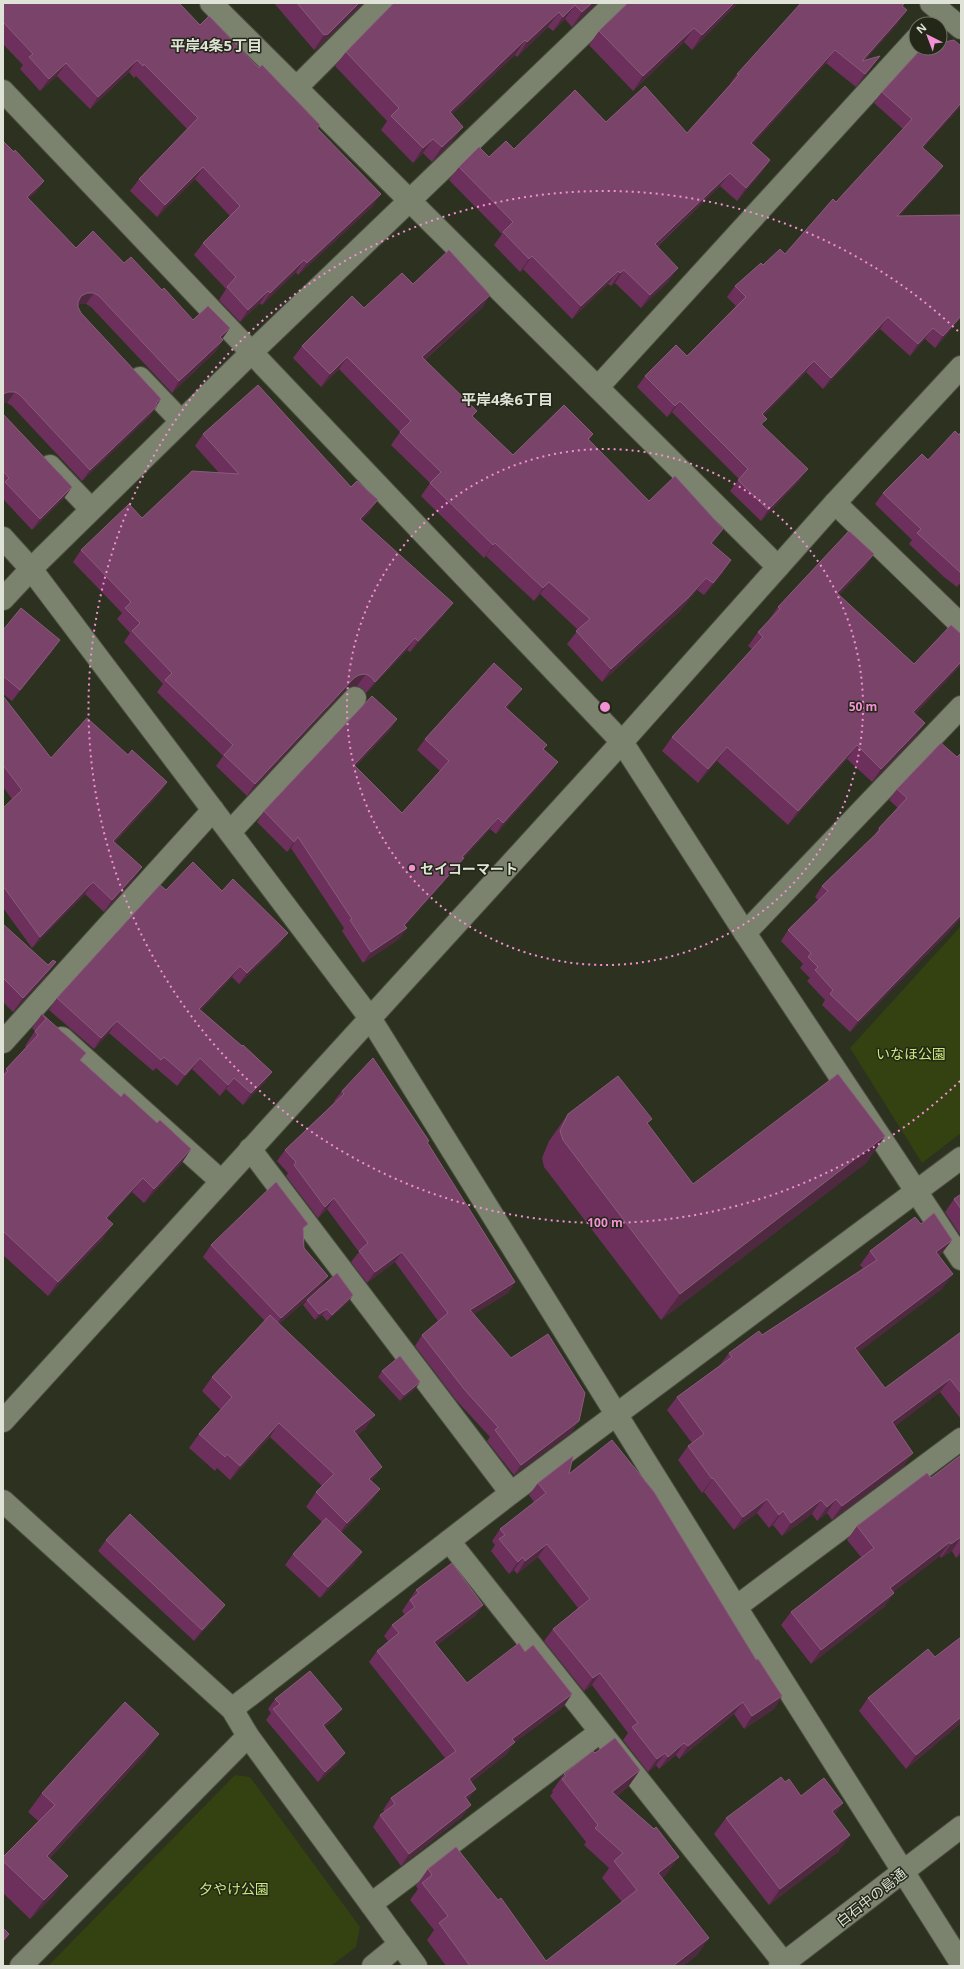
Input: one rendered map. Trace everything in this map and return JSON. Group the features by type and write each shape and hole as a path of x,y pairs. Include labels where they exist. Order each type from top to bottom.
{"street":[{"path":"211,3 778,567"},
{"path":"296,88 381,3"},
{"path":"3,599 91,509 410,201 602,7"},
{"path":"938,10 961,28"},
{"path":"598,387 908,48"},
{"path":"3,91 622,742 745,933 961,1259"},
{"path":"129,366 181,421"},
{"path":"7,1407 221,1181 622,742 835,503 961,366"},
{"path":"34,448 91,509"},
{"path":"835,503 961,625"},
{"path":"3,538 31,569 370,1018 736,1607 961,1963"},
{"path":"230,832 356,698"},
{"path":"745,933 961,707"},
{"path":"3,1042 213,810"},
{"path":"31,1010 221,1181"},
{"path":"250,1149 511,1493"},
{"path":"232,1709 511,1493 961,1158"},
{"path":"736,1607 961,1439"},
{"path":"3,1501 232,1709 248,1736 416,1966"},
{"path":"449,1541 782,1965"},
{"path":"371,1904 600,1732"},
{"path":"20,1966 248,1736"},
{"name":"白石中の島通","path":"782,1965 961,1827"},
{"path":"373,1966 400,1944"}],"green space":[{"name":"いなほ公園","path":"961,926 961,1133 922,1163 850,1048"},
{"name":"夕やけ公園","path":"235,1775 250,1777 360,1927 356,1947 331,1966 48,1966"}],"building":[{"path":"3,3 179,3 200,25 209,16 259,68 262,65 320,125 317,128 381,194 307,263 304,260 270,293 268,291 248,310 227,287 236,277 203,243 240,206 203,167 165,205 139,179 198,118 144,64 143,66 137,60 98,97 66,63 49,79 29,57 33,54 3,22"},
{"path":"297,3 359,3 328,34 324,35"},
{"path":"394,3 592,3 582,12 575,5 563,17 559,12 527,42 525,40 450,112 463,127 442,147 433,139 423,148 391,116 399,108 346,52"},
{"path":"628,3 734,3 702,35 694,28 643,76 599,31"},
{"path":"801,3 905,3 902,6 907,10 862,61 880,56 865,74 835,50 751,143 770,160 746,188 730,173 655,244 678,268 650,295 624,270 620,273 618,271 581,306 532,256 529,259 503,232 513,222 459,167 479,147 489,157 506,141 514,149 575,90 606,122 645,86 687,133 739,75 737,74"},
{"path":"954,40 961,46 961,103 922,147 943,166 897,216 961,215 961,316 943,336 933,328 918,344 888,317 831,378 814,361 762,414 767,419 761,424 808,469 768,510 738,480 748,469 680,401 675,406 645,376 676,345 687,356 746,297 735,286 761,263 763,265 780,249 785,254 833,199 836,202 912,119 882,92 915,56 948,56 948,41"},
{"path":"3,141 14,152 15,150 44,181 27,197 76,248 93,231 124,263 131,257 162,290 164,288 193,320 208,306 230,328 220,337 223,340 179,381 99,296 94,293 87,293 81,296 78,302 78,307 81,313 161,399 156,403 158,405 90,470 20,395 15,392 3,394"},
{"path":"449,250 490,295 422,357 477,411 472,416 513,455 564,405 593,434 588,439 649,501 675,476 723,529 711,543 731,560 713,583 706,578 688,598 611,669 576,631 590,619 549,582 543,588 495,543 493,545 430,483 441,472 400,432 411,421 347,357 330,374 302,346 352,296 364,308 402,273 413,284"},
{"path":"258,385 351,487 357,481 378,500 360,519 453,603 418,641 415,638 375,682 366,674 359,675 354,678 255,784 224,755 233,745 165,680 172,673 132,631 140,623 125,608 131,602 81,550 129,504 142,518 192,471 239,474 203,434"},
{"path":"3,414 72,487 40,519 5,482 9,478 3,471"},
{"path":"955,431 959,435 961,432 961,573 917,533 921,529 883,493 922,454 928,460"},
{"path":"849,531 874,554 837,593 914,664 951,625 961,634 961,662 913,712 925,723 881,769 857,745 798,811 727,747 708,769 672,737 763,637 758,632 780,609 778,607"},
{"path":"21,608 60,640 20,690 3,676 3,630"},
{"path":"494,663 522,689 505,707 547,745 543,749 558,762 503,823 498,818 462,857 464,858 404,925 407,928 371,952 350,920 352,919 298,837 294,842 264,811 372,696 397,719 354,765 402,813 449,761 425,739"},
{"path":"3,696 51,758 87,718 128,755 132,750 167,782 113,841 142,867 112,900 93,882 40,937 3,886 3,808 22,790 3,765"},
{"path":"941,743 957,757 961,753 961,915 858,1021 830,994 833,990 815,970 818,967 808,957 811,953 788,930 828,891 822,886 880,830 879,828 907,798 897,789"},
{"path":"193,862 222,891 233,879 288,933 247,973 240,966 199,1009 242,1046 243,1045 272,1072 251,1093 234,1078 228,1085 200,1058 185,1075 164,1057 161,1060 117,1021 101,1038 57,998 160,885 166,890"},
{"path":"3,924 48,965 53,960 56,962 23,998 3,978"},
{"path":"42,1014 86,1053 80,1060 121,1097 124,1093 157,1123 160,1120 191,1149 154,1189 143,1178 106,1218 113,1224 58,1282 4,1232 3,1234 3,1076 8,1071 6,1069 38,1035 35,1031 46,1019"},
{"path":"373,1058 429,1141 427,1142 515,1282 470,1310 511,1358 548,1334 585,1393 579,1421 521,1465 495,1430 498,1427 464,1389 422,1335 448,1313 402,1252 375,1272 359,1251 368,1243 334,1198 325,1207 294,1165 296,1162 285,1150 344,1094 342,1091"},
{"path":"838,1074 885,1136 680,1294 563,1140 560,1131 568,1114 618,1076 652,1119 647,1123 693,1184"},
{"path":"276,1182 308,1224 303,1228 304,1248 328,1276 281,1318 211,1245"},
{"path":"961,1194 961,1209 954,1199"},
{"path":"934,1213 952,1240 936,1252 953,1274 855,1348 885,1388 961,1332 961,1393 950,1379 892,1422 913,1453 842,1506 836,1499 827,1507 821,1500 791,1523 783,1511 779,1515 767,1499 743,1517 713,1478 712,1479 688,1446 704,1434 677,1397 732,1357 729,1353 759,1331 762,1335 877,1260 870,1251 915,1217 921,1224"},
{"path":"337,1273 353,1295 332,1315 327,1309 319,1314 307,1300"},
{"path":"270,1315 375,1415 354,1431 382,1467 369,1479 380,1489 347,1523 316,1492 334,1474 279,1423 240,1466 227,1454 225,1457 199,1434 232,1397 212,1377"},
{"path":"400,1356 420,1382 404,1395 382,1371"},
{"path":"612,1440 654,1492 756,1660 758,1659 782,1696 752,1716 743,1702 688,1746 684,1743 668,1757 665,1753 657,1759 632,1727 638,1723 600,1673 593,1678 553,1629 590,1599 547,1544 525,1561 523,1557 518,1562 499,1539 505,1535 500,1529 546,1493 538,1483 573,1456 569,1474"},
{"path":"961,1455 961,1537 951,1544 950,1542 890,1588 894,1593 821,1650 791,1612 874,1548 857,1526 927,1473 931,1478"},
{"path":"130,1514 225,1605 202,1630 106,1540"},
{"path":"326,1518 362,1552 328,1587 293,1554"},
{"path":"452,1563 483,1605 434,1642 467,1683 519,1643 525,1652 533,1645 572,1694 512,1739 515,1742 469,1779 476,1789 465,1797 471,1805 409,1854 380,1815 395,1804 391,1798 456,1751 377,1651 399,1633 392,1625 415,1607 410,1600 419,1593 416,1590"},
{"path":"961,1637 961,1717 916,1755 868,1698 928,1649 935,1657"},
{"path":"310,1671 342,1709 323,1725 345,1753 325,1772 273,1709 280,1704 275,1699"},
{"path":"125,1702 159,1734 47,1856 68,1876 44,1900 3,1861 3,1857 55,1805 42,1793"},
{"path":"615,1738 640,1770 612,1792 654,1829 656,1827 679,1857 658,1873 709,1938 673,1966 470,1966 439,1923 448,1916 422,1883 432,1875 428,1869 456,1847 498,1900 501,1898 546,1961 637,1890 614,1861 623,1853 595,1828 598,1825 562,1779 566,1776 564,1774 593,1751 595,1753"},
{"path":"781,1777 785,1782 789,1779 801,1796 824,1778 843,1803 832,1811 850,1835 780,1889 726,1818"},
{"path":"3,1928 9,1934 3,1941"}],"place":[{"name":"セイコーマート","path":"412,868"}],"district":[{"name":"平岸4条5丁目","path":"216,45"},
{"name":"平岸4条6丁目","path":"507,399"}]}
